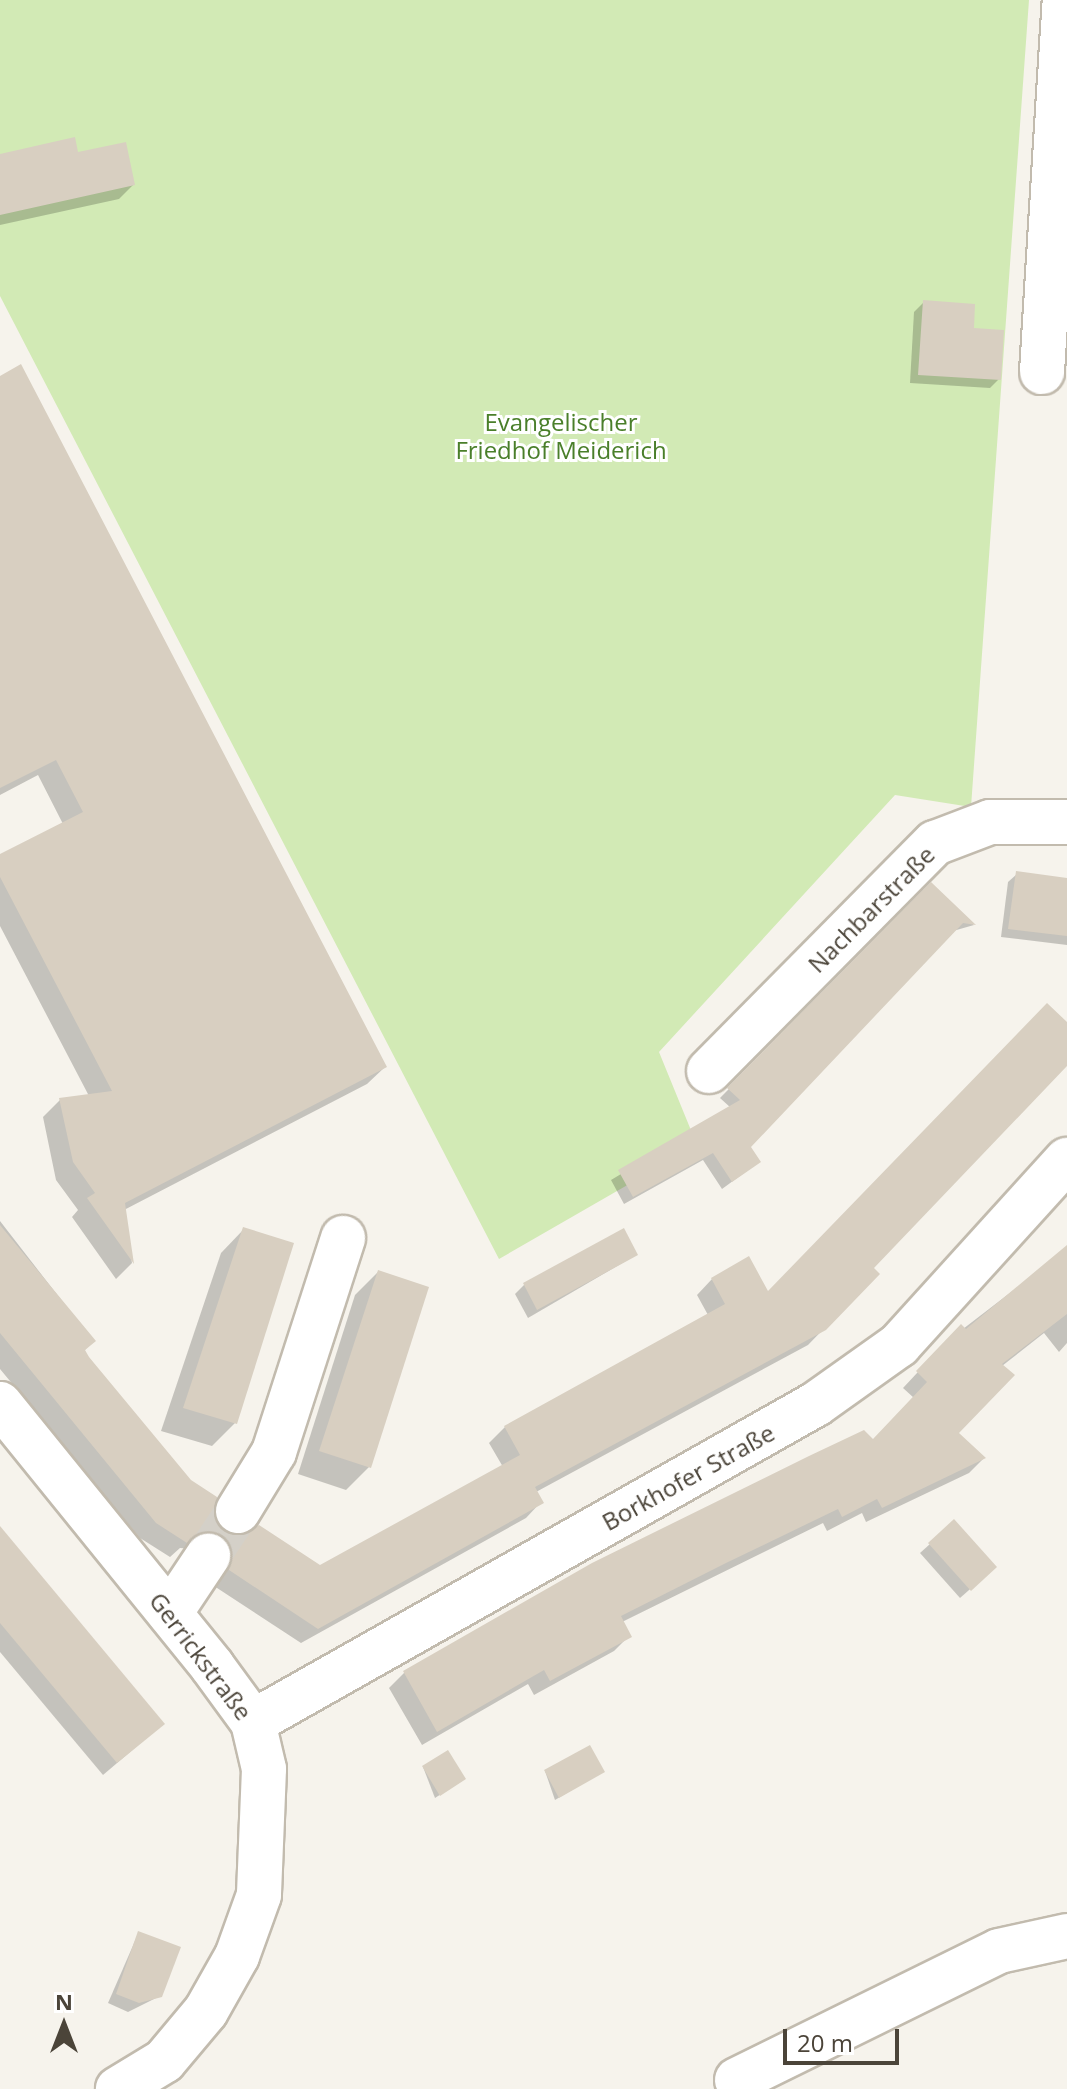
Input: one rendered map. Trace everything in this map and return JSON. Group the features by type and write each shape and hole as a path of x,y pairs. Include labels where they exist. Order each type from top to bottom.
{"street":[{"path":"1042,372 1065,0"},
{"name":"Nachbarstraße","path":"709,1071 935,843 990,822 1067,822"},
{"name":"Borkhofer Straße","path":"253,1722 816,1404 899,1345 1067,1160"},
{"path":"238,1511 274,1452 343,1238"},
{"name":"Gerrickstraße","path":"0,1404 170,1613 253,1722 264,1769 259,1895 237,1956 206,2011 164,2061 118,2089"},
{"path":"170,1613 208,1556"},
{"path":"733,2086 999,1951 1067,1936"}],"green space":[{"name":"Evangelischer Friedhof Meiderich","path":"0,0 1029,0 971,807 895,795 659,1052 697,1145 499,1259 0,296"}],"building":[{"path":"75,137 78,152 126,142 135,185 0,215 0,154"},
{"path":"923,300 975,304 974,328 1004,330 1001,380 918,375"},
{"path":"21,364 387,1067 125,1203 134,1264 87,1198 95,1193 73,1162 59,1098 112,1091 0,877 0,854 83,812 56,760 0,788 0,376"},
{"path":"1016,871 1067,878 1067,936 1008,929"},
{"path":"931,882 976,925 963,923 751,1147 761,1162 732,1182 713,1153 633,1197 618,1170 740,1100 727,1088"},
{"path":"1047,1003 1067,1022 1067,1066 874,1268 880,1274 826,1330 535,1487 544,1503 318,1629 229,1570 231,1546 221,1535 198,1533 187,1543 156,1523 0,1333 0,1225 96,1341 85,1350 89,1357 191,1480 217,1497 217,1524 237,1536 259,1525 320,1565 520,1455 504,1426 725,1304 711,1278 749,1256 768,1291"},
{"path":"243,1227 294,1243 237,1424 183,1408"},
{"path":"624,1228 638,1255 537,1310 523,1283"},
{"path":"1067,1245 1067,1314 1002,1364 1015,1375 959,1433 986,1458 882,1508 877,1499 842,1517 838,1509 726,1563 621,1616 632,1637 550,1681 544,1670 437,1732 403,1671 592,1563 864,1430 873,1439 927,1382 916,1371 961,1324 966,1329"},
{"path":"378,1270 429,1287 371,1468 319,1451"},
{"path":"954,1519 997,1567 971,1591 928,1543"},
{"path":"0,1526 165,1724 117,1763 0,1623"},
{"path":"590,1745 605,1772 559,1798 544,1770"},
{"path":"448,1750 466,1779 440,1796 422,1766"},
{"path":"138,1931 181,1947 162,1997 139,2003 116,1994"}],"tunnel":[{"path":"208,1556 238,1511"}]}
